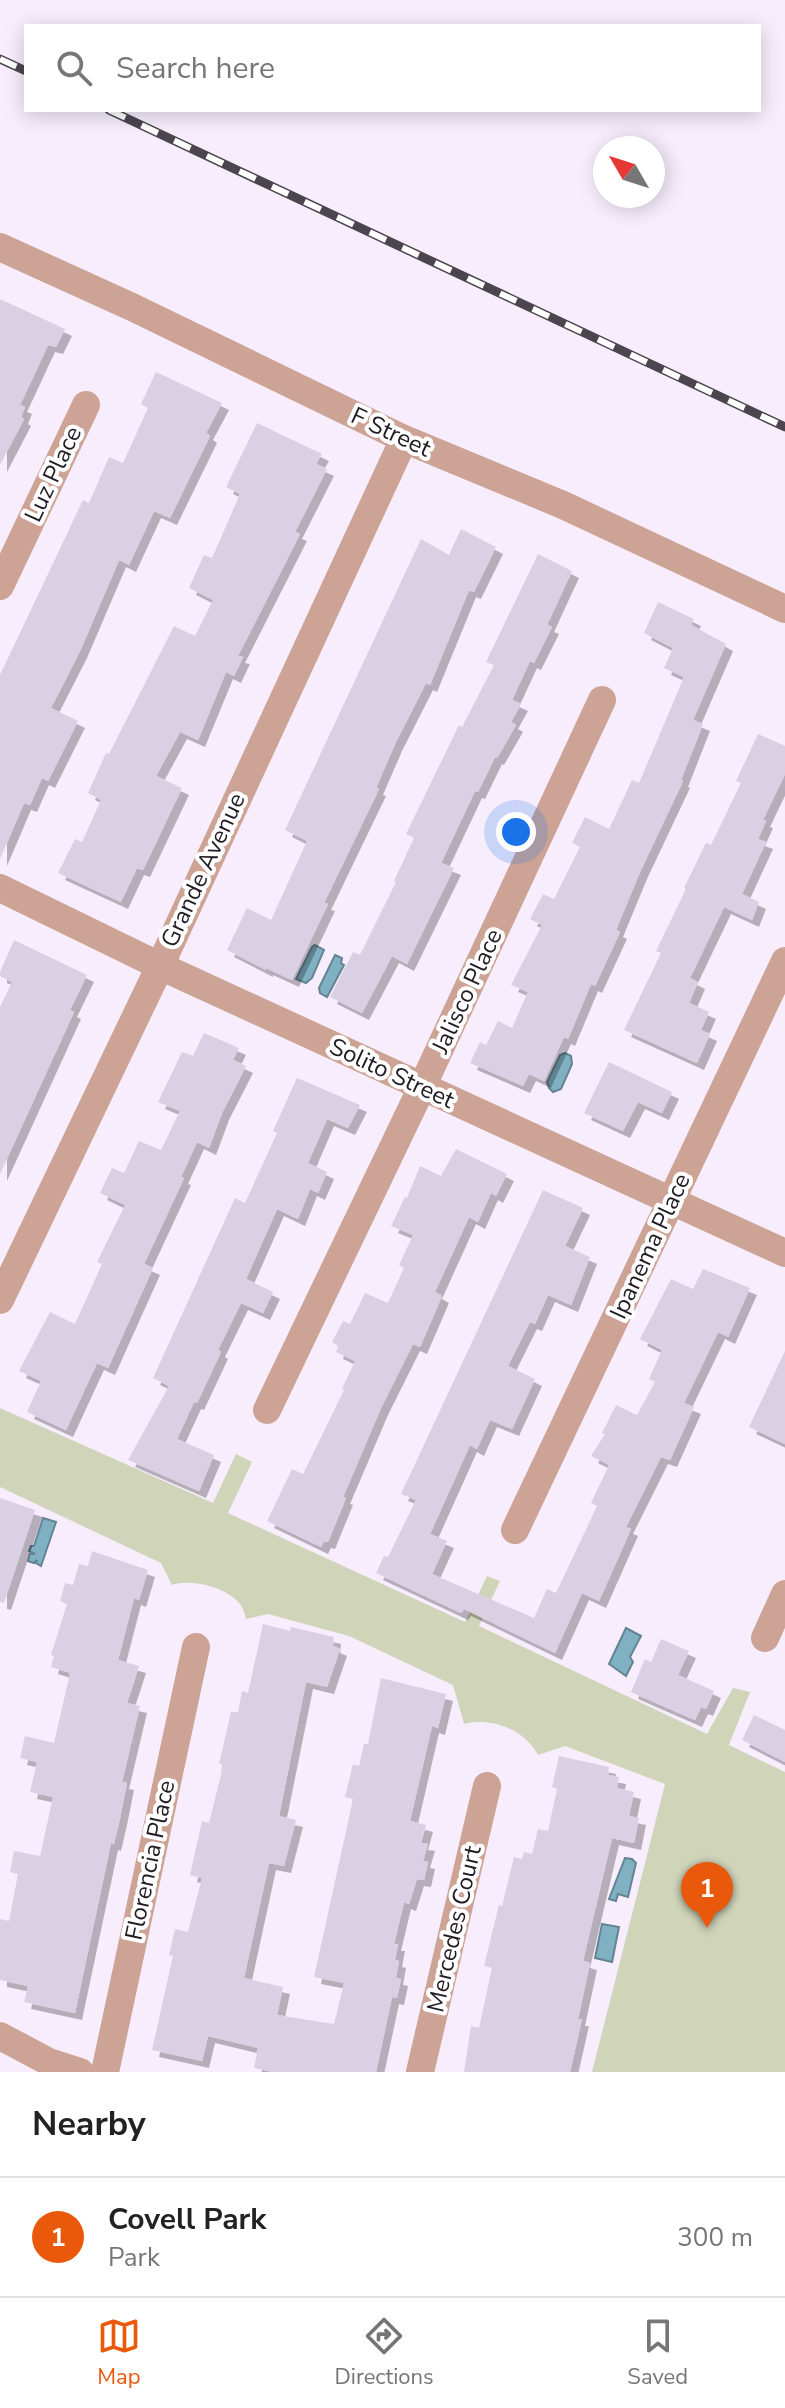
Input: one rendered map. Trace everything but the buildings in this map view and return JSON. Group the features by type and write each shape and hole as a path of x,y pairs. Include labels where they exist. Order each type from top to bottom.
{"street":[{"name":"F Street","path":"0,247 132,307 404,439 563,505 785,609"},
{"name":"Luz Place","path":"0,586 86,405"},
{"name":"Grande Avenue","path":"0,1300 160,966 404,439"},
{"name":"Jalisco Place","path":"267,1410 602,700"},
{"name":"Solito Street","path":"0,888 160,966 785,1253"},
{"name":"Ipanema Place","path":"515,1530 785,961"},
{"path":"765,1638 785,1594"},
{"name":"Florencia Place","path":"105,2072 196,1647"},
{"name":"Mercedes Court","path":"420,2072 487,1786"},
{"path":"0,2036 49,2062 80,2072"}],"green space":[{"path":"0,1408 213,1503 236,1454 252,1462 228,1513 465,1622 487,1576 500,1581 479,1626 707,1734 733,1688 750,1692 729,1745 785,1772 785,2072 592,2072 665,1784 565,1746 538,1755 525,1739 507,1728 486,1722 464,1724 453,1685 349,1636 268,1614 246,1619 237,1600 220,1590 200,1584 172,1585 161,1563 0,1487"}],"water":[{"path":"315,945 324,950 312,978 306,983 296,979"},
{"path":"335,955 342,958 344,965 327,997 320,993 319,988"},
{"path":"565,1053 571,1056 572,1064 561,1089 553,1092 547,1082 560,1055"},
{"path":"43,1518 56,1522 41,1566 36,1563 37,1560 34,1563 28,1561 30,1554 35,1554 29,1551 34,1546"},
{"path":"626,1628 641,1636 630,1657 633,1662 626,1676 609,1664"},
{"path":"625,1858 636,1863 628,1897 618,1894 616,1901 609,1899"},
{"path":"602,1924 619,1927 612,1962 595,1958"}],"railway":[{"path":"0,59 24,70"},
{"path":"113,112 785,427"}],"place":[{"name":"Covell Park","path":"707,1928"}]}
